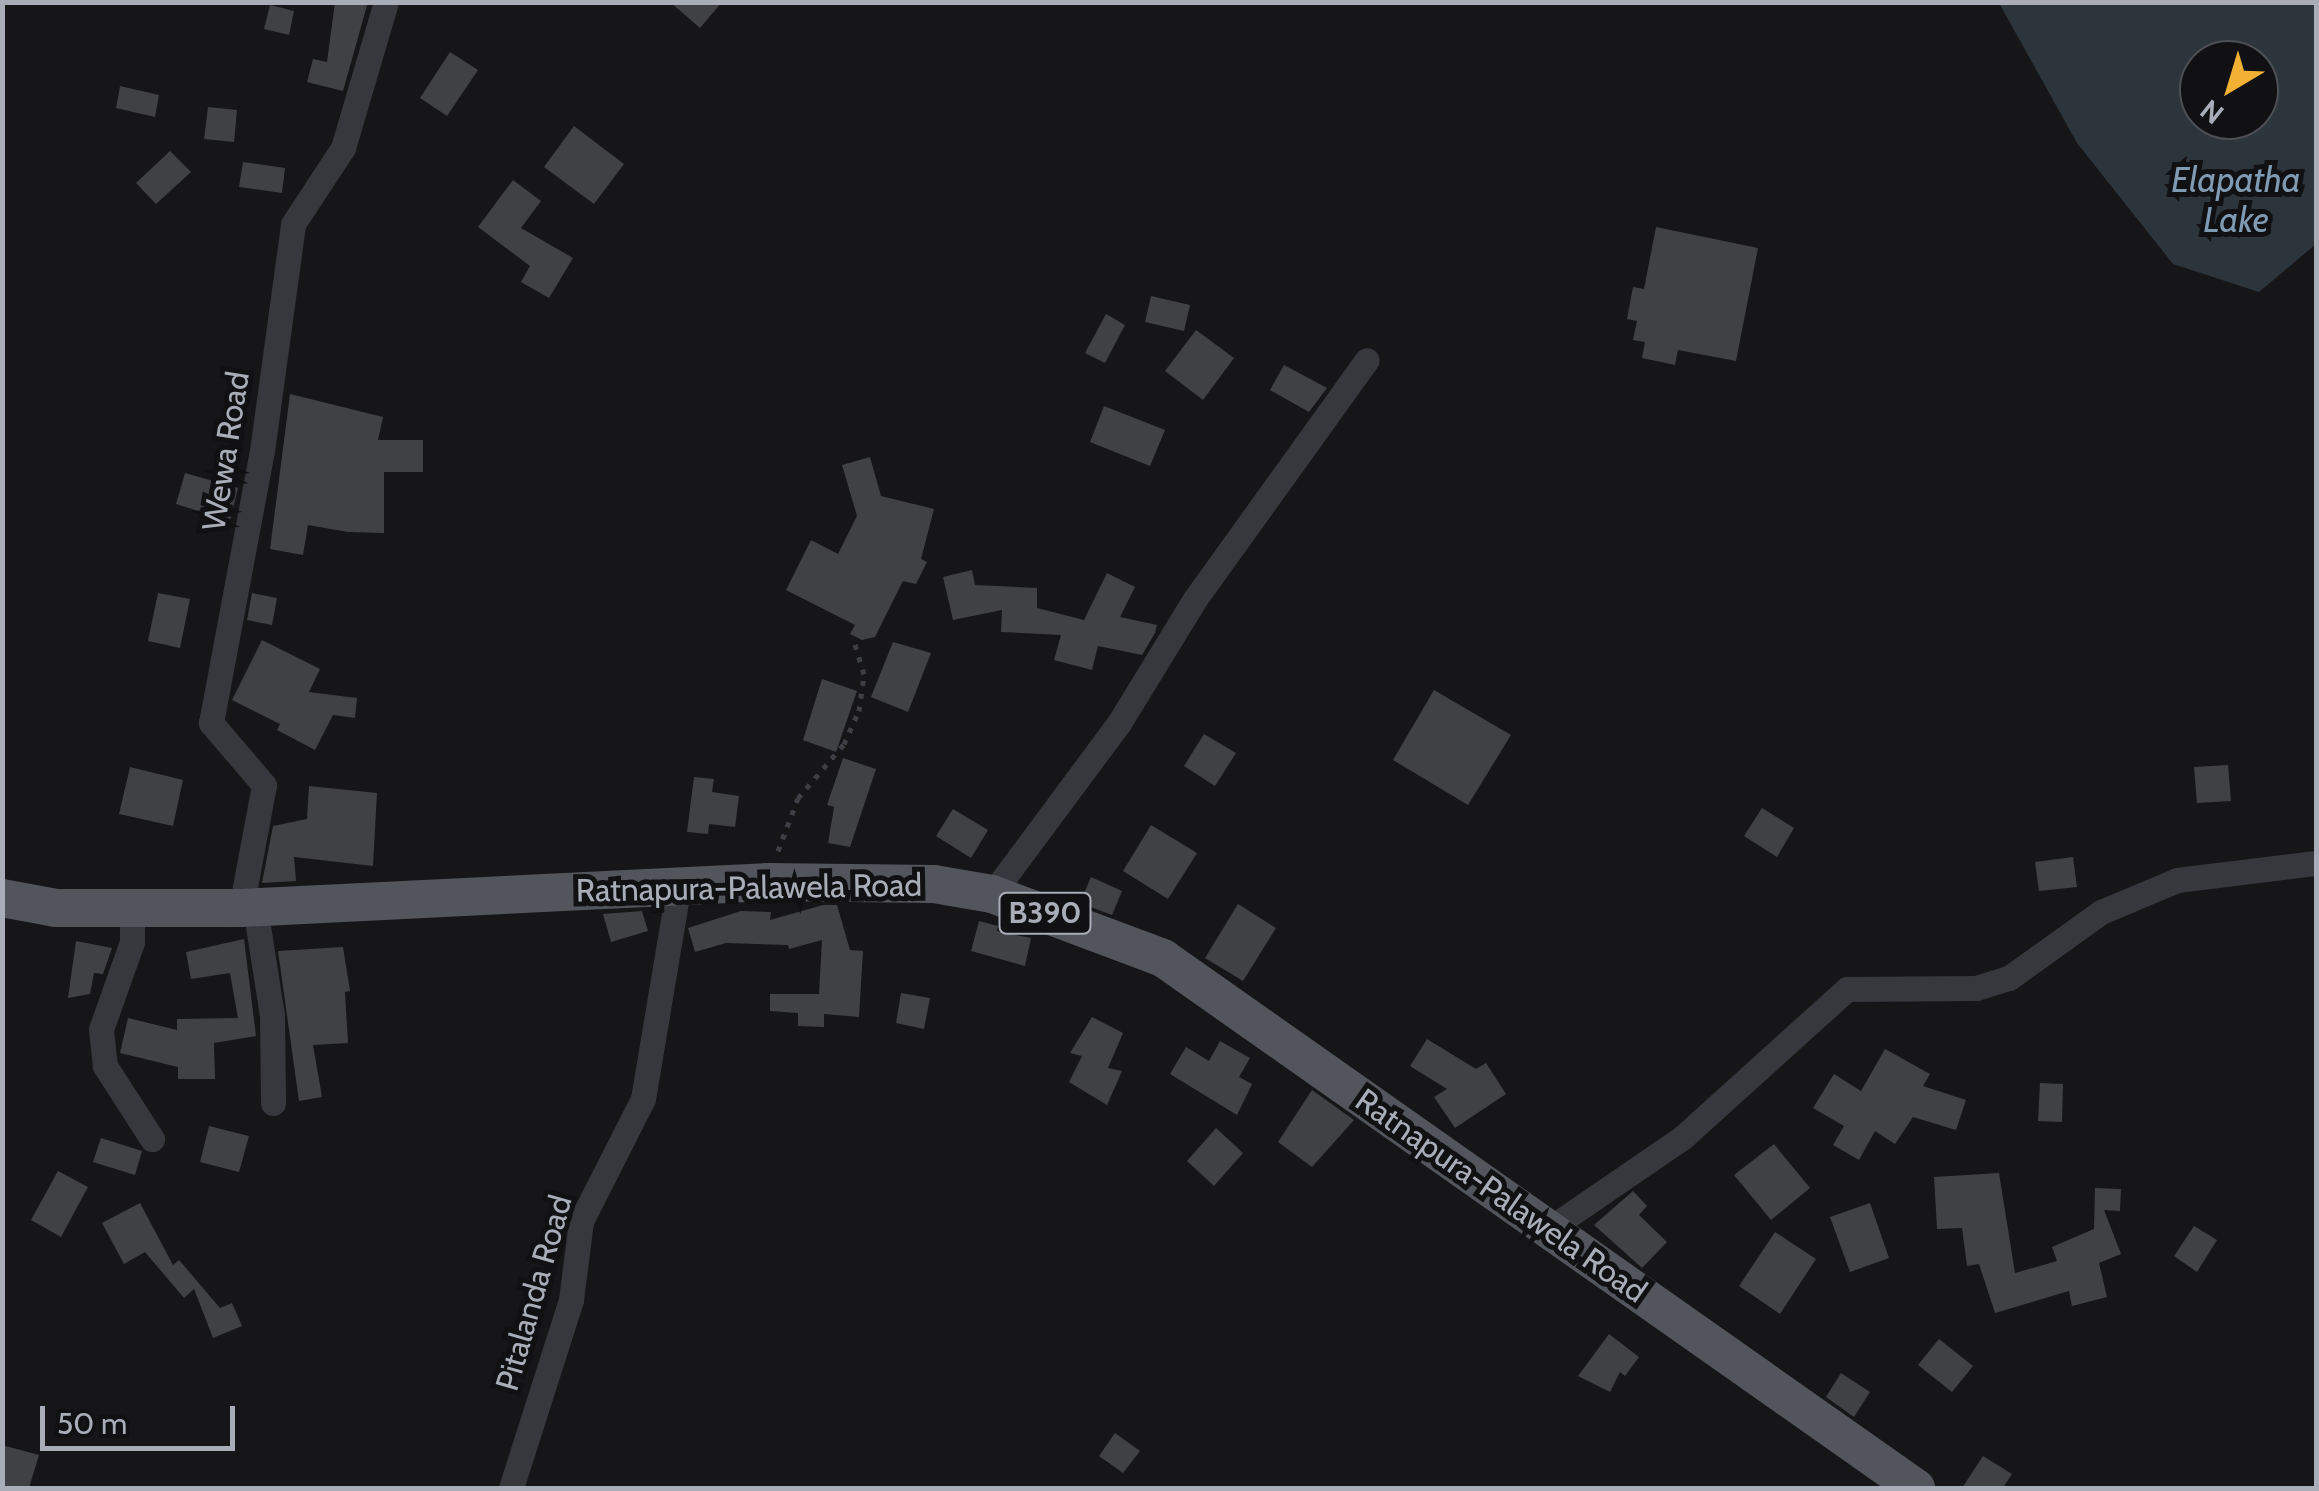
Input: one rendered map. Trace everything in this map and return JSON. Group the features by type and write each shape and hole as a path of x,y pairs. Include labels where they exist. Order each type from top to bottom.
{"main road":[{"name":"Ratnapura-Palawela Road","path":"2,898 56,908 248,908 768,882 934,884 992,894 1163,958 1916,1488"}],"street":[{"name":"Wewa Road","path":"248,908 264,786 211,723 262,451 293,224 342,148 386,2"},
{"path":"992,894 1120,723 1196,599 1367,360"},
{"path":"1550,1229 1682,1138 1847,990 1976,988 2009,978 2100,912 2177,880 2316,863"},
{"name":"Pitalanda Road","path":"512,1488 571,1300 582,1220 642,1099 679,885"},
{"path":"132,908 132,942 101,1029 105,1066 152,1139"},
{"path":"248,908 272,1016 273,1103"}],"path":[{"path":"768,882 798,798 844,744 859,712 864,674 853,640"}],"water":[{"name":"Elapatha Lake","path":"1999,3 2316,3 2316,244 2259,292 2173,264 2077,143"}],"building":[{"path":"335,2 368,2 343,91 307,82 313,59 327,62"},
{"path":"670,2 722,2 700,28"},
{"path":"270,5 294,11 289,35 264,29"},
{"path":"450,52 478,70 447,116 420,98"},
{"path":"120,86 159,95 155,117 116,108"},
{"path":"208,107 237,110 234,142 204,139"},
{"path":"574,126 624,164 594,204 544,167"},
{"path":"170,151 191,172 156,204 136,183"},
{"path":"243,162 285,168 282,193 239,187"},
{"path":"513,180 541,201 521,228 573,258 549,298 521,282 530,266 478,227"},
{"path":"1656,227 1758,248 1736,361 1678,350 1675,365 1642,358 1645,342 1633,340 1637,321 1627,319 1633,287 1644,289"},
{"path":"1151,296 1190,305 1184,331 1145,322"},
{"path":"1106,314 1125,325 1105,363 1085,353"},
{"path":"1196,330 1234,358 1203,400 1165,371"},
{"path":"1284,365 1327,388 1309,412 1270,390"},
{"path":"290,394 383,417 378,440 423,440 423,472 384,472 384,533 308,525 303,555 270,549"},
{"path":"1104,406 1165,430 1150,466 1090,442"},
{"path":"870,457 881,496 934,509 921,559 927,562 916,584 903,581 875,637 862,640 850,634 855,625 786,590 811,540 838,554 857,516 842,465"},
{"path":"185,473 238,488 230,521 176,504"},
{"path":"972,570 975,585 1037,588 1037,608 1084,620 1107,573 1135,587 1120,617 1157,625 1155,633 1142,655 1098,646 1092,670 1054,660 1061,635 1001,632 1002,610 953,620 943,577"},
{"path":"158,593 190,599 180,648 148,641"},
{"path":"252,593 277,598 272,625 247,620"},
{"path":"262,640 320,669 309,692 357,698 355,718 333,715 315,750 277,730 280,724 232,700"},
{"path":"893,642 931,653 908,712 871,697"},
{"path":"822,679 857,691 836,752 803,740"},
{"path":"1434,690 1511,735 1468,805 1393,760"},
{"path":"1204,734 1236,753 1215,786 1184,766"},
{"path":"843,758 876,769 850,847 828,843 834,807 827,805"},
{"path":"2228,765 2231,801 2197,803 2194,767"},
{"path":"130,767 183,780 173,826 119,814"},
{"path":"694,777 714,779 712,792 739,796 735,827 709,824 708,834 687,832"},
{"path":"309,786 377,793 373,866 294,857 296,881 262,883 273,826 307,819"},
{"path":"1762,808 1794,828 1777,857 1744,836"},
{"path":"953,809 988,830 971,858 936,836"},
{"path":"1151,825 1197,853 1168,899 1123,871"},
{"path":"2073,857 2077,887 2039,891 2035,862"},
{"path":"1091,877 1122,891 1112,915 1080,903"},
{"path":"1238,904 1276,928 1243,981 1205,958"},
{"path":"823,905 837,905 850,950 863,951 859,1017 824,1014 824,1027 798,1026 798,1013 770,1011 770,994 819,994 822,940 789,949 788,945 726,943 695,952 688,928 741,911 771,912 770,920"},
{"path":"642,911 648,931 611,942 603,914"},
{"path":"979,921 998,926 997,931 1031,938 1025,966 971,951"},
{"path":"244,939 256,1036 214,1043 215,1079 178,1079 178,1067 120,1053 128,1018 177,1030 177,1019 238,1018 230,973 191,979 186,952"},
{"path":"76,941 112,948 103,974 94,973 90,994 68,998"},
{"path":"343,947 350,991 345,992 348,1043 313,1045 322,1097 299,1101 278,951"},
{"path":"901,993 930,998 924,1029 896,1023"},
{"path":"1092,1017 1123,1033 1108,1068 1122,1071 1107,1105 1069,1082 1082,1056 1070,1053"},
{"path":"1427,1039 1476,1069 1486,1063 1506,1094 1455,1128 1434,1097 1447,1089 1410,1066"},
{"path":"1220,1041 1250,1058 1239,1077 1252,1084 1237,1115 1170,1074 1186,1047 1209,1061"},
{"path":"1885,1049 1930,1074 1923,1086 1966,1100 1956,1130 1913,1117 1895,1144 1875,1131 1859,1160 1833,1145 1844,1126 1813,1108 1834,1074 1861,1091"},
{"path":"2040,1083 2063,1084 2062,1122 2038,1121"},
{"path":"1312,1090 1354,1120 1312,1167 1278,1142"},
{"path":"209,1126 249,1136 239,1172 200,1162"},
{"path":"1216,1128 1243,1153 1214,1186 1187,1161"},
{"path":"101,1138 142,1151 135,1175 93,1162"},
{"path":"1774,1144 1810,1188 1771,1220 1734,1175"},
{"path":"58,1171 88,1187 61,1237 31,1220"},
{"path":"1999,1173 2015,1273 2057,1261 2052,1247 2094,1229 2095,1188 2121,1189 2120,1211 2104,1210 2121,1254 2099,1263 2107,1297 2072,1306 2069,1291 1995,1313 1979,1264 1967,1266 1962,1228 1937,1229 1934,1177"},
{"path":"1633,1191 1647,1206 1639,1215 1667,1242 1642,1268 1594,1225"},
{"path":"140,1203 173,1265 179,1260 220,1308 232,1303 242,1326 213,1338 194,1289 184,1298 145,1252 124,1264 102,1223"},
{"path":"1870,1203 1889,1258 1850,1272 1830,1217"},
{"path":"2194,1226 2217,1240 2197,1272 2174,1256"},
{"path":"1775,1232 1816,1259 1780,1314 1739,1286"},
{"path":"1609,1334 1639,1357 1625,1376 1620,1372 1610,1392 1578,1376"},
{"path":"1939,1339 1973,1366 1952,1392 1918,1365"},
{"path":"1841,1373 1870,1392 1854,1417 1826,1397"},
{"path":"1115,1433 1140,1451 1123,1473 1099,1456"},
{"path":"2,1445 39,1455 29,1488 2,1488"},
{"path":"1983,1456 2012,1474 2003,1488 1962,1488"}]}
